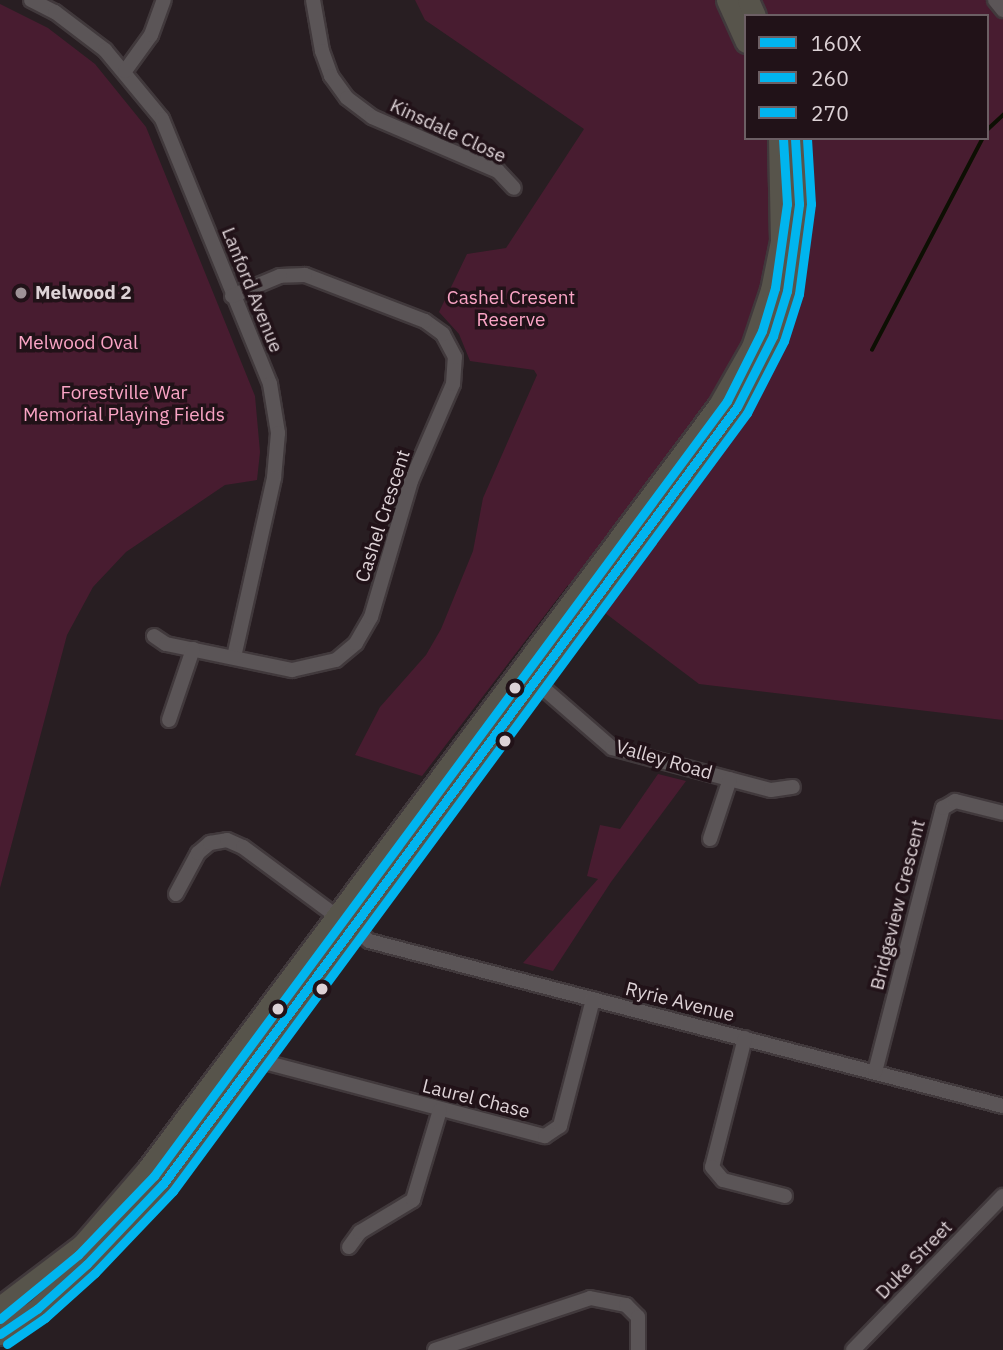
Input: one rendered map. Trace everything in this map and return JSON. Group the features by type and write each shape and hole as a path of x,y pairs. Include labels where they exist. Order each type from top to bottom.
{"highway":[{"path":"727,0 744,38"},
{"path":"527,675 719,405 752,347 781,241 779,140"},
{"path":"0,1307 82,1245 115,1210 343,921 527,675 737,407 773,336 795,249 799,204 795,140"},
{"path":"0,1334 37,1309 127,1227 253,1059 343,921"}],"street":[{"name":"Lanford Avenue","path":"31,0 55,12 125,71 162,119 270,384 278,433 274,478 234,657"},
{"path":"125,71 151,34 164,0"},
{"name":"Kinsdale Close","path":"313,0 321,51 331,76 347,98 372,117 498,171 514,188"},
{"path":"995,0 1003,10"},
{"name":"Cashel Crescent","path":"154,636 193,649 292,670 313,668 336,660 356,643 371,617 411,481 453,384 455,357 443,334 425,321 305,275 280,276 232,296"},
{"path":"169,720 193,649"},
{"name":"Valley Road","path":"527,675 612,748 771,790 793,787"},
{"path":"710,839 730,779"},
{"name":"Bridgeview Crescent","path":"875,1073 943,808 955,801 1003,813"},
{"name":"Ryrie Avenue","path":"176,894 198,853 210,844 227,841 243,847 369,941 1003,1106"},
{"name":"Laurel Chase","path":"253,1059 545,1136 560,1126 593,999"},
{"path":"744,1038 712,1167 723,1180 785,1196"},
{"path":"349,1247 360,1232 413,1200 440,1110"},
{"name":"Duke Street","path":"853,1350 1003,1196"},
{"path":"435,1350 590,1298 626,1305 638,1317 638,1350"}],"green space":[{"name":"Cashel Cresent Reserve","path":"415,0 1003,0 1003,720 699,684 568,585 422,776 355,755 380,707 426,655 441,629 473,551 483,498 537,375 534,370 470,361 459,334 439,312 467,254 506,248 584,129 425,20"},
{"name":"Forestville War Memorial Playing Fields","path":"0,4 48,28 95,64 146,127 255,396 260,452 257,480 225,485 126,552 93,587 67,635 0,888"},
{"path":"658,774 686,781 611,882 553,971 523,963 598,879 587,876 600,825 620,829"}],"waterway":[{"path":"989,128 1003,115"},
{"path":"872,350 982,140"}],"transit line":[{"name":"270","path":"0,1319 78,1255 154,1176 727,401 762,331 775,288 787,204 783,140"},
{"name":"160X","path":"0,1334 37,1309 87,1264 163,1184 737,407 773,336 787,291 799,204 795,140"},
{"name":"260","path":"7,1344 45,1318 95,1273 173,1191 747,413 784,341 799,294 811,204 807,140"}],"place":[{"name":"Melwood 2","path":"21,293"}],"park label":[{"name":"Melwood Oval","path":"78,343"}]}
